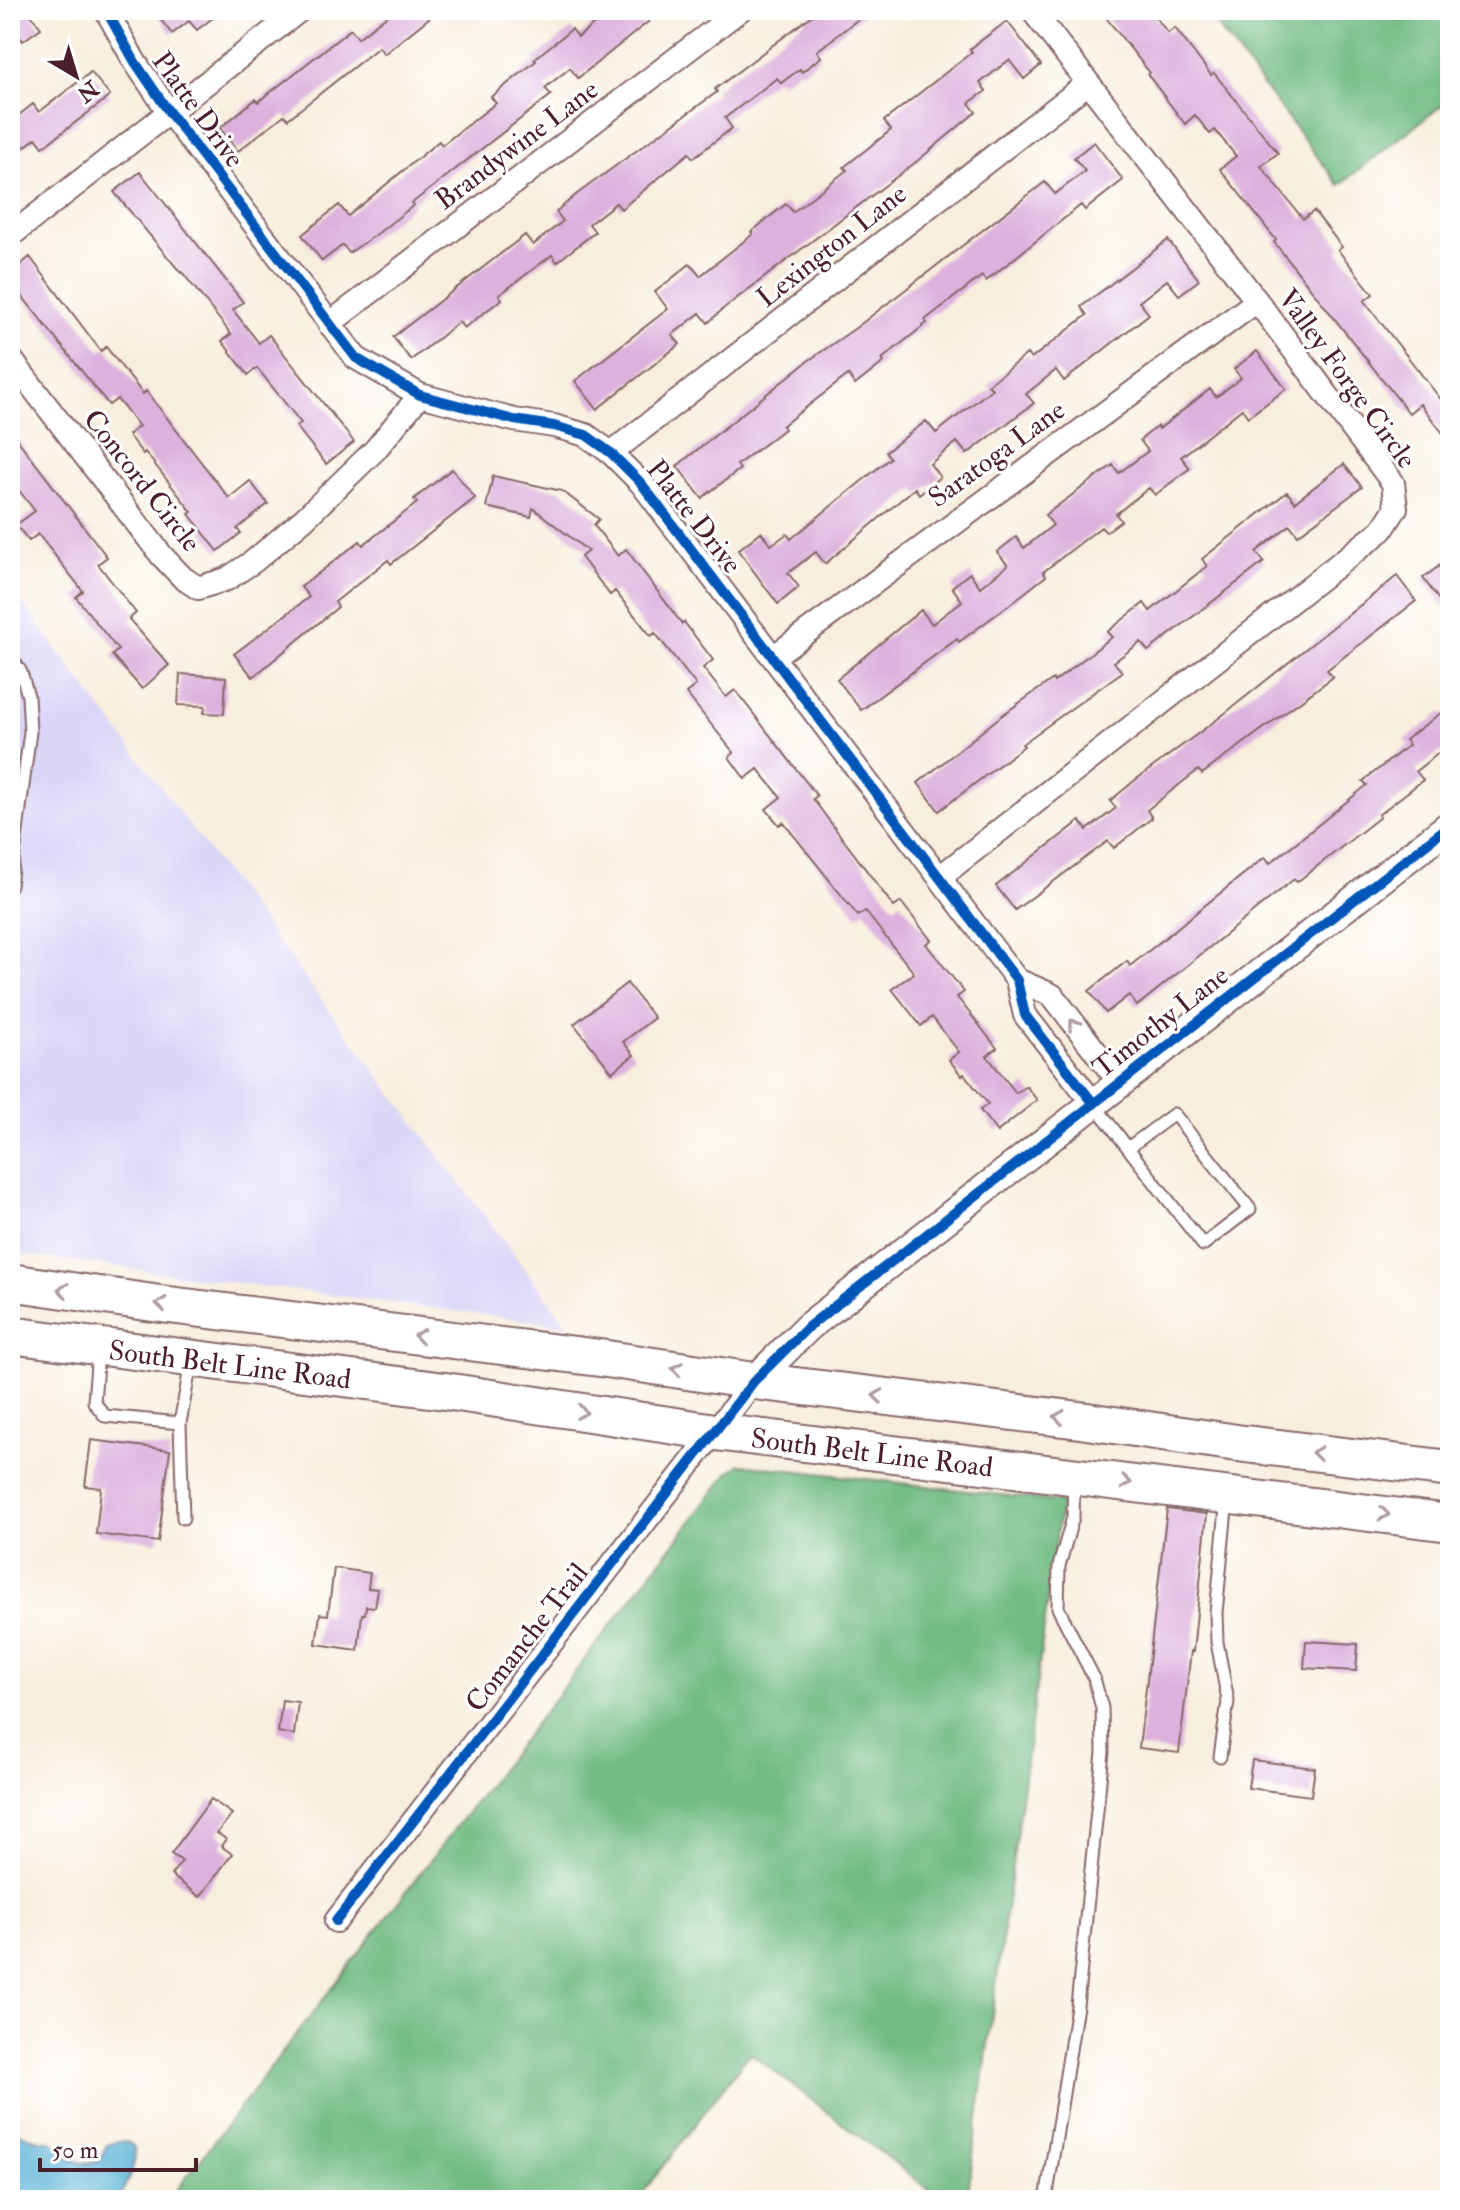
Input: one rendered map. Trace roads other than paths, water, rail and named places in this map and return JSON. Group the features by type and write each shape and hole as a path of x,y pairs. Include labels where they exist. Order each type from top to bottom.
{"main road":[{"name":"South Belt Line Road","path":"10,1282 153,1303 1450,1469"},
{"name":"South Belt Line Road","path":"10,1335 445,1391 715,1432 1450,1523"}],"street":[{"name":"Platte Drive","path":"106,10 135,62 169,112 356,358 420,395 586,435 611,453 641,483 1017,980 1025,1015 1094,1104"},
{"path":"10,236 300,10"},
{"name":"Brandywine Lane","path":"329,324 740,10"},
{"name":"Valley Forge Circle","path":"940,877 1382,530 1396,508 1393,483 1032,10"},
{"name":"Lexington Lane","path":"611,453 1088,83"},
{"name":"Saratoga Lane","path":"773,657 1257,301"},
{"name":"Concord Circle","path":"10,358 162,556 183,578 198,588 227,579 304,519 375,450 420,395"},
{"name":"Timothy Lane","path":"754,1381 808,1327 1450,825"},
{"name":"Platte Drive","path":"1017,980 1052,995 1120,1083"},
{"name":"Comanche Trail","path":"336,1921 754,1381"}],"lane":[{"path":"10,655 21,672 28,696 30,732 10,885"},
{"path":"1094,1104 1128,1148 1203,1245 1250,1209 1174,1114 1128,1148"},
{"path":"99,1347 94,1402 105,1416 180,1423"},
{"path":"183,1518 180,1423 191,1359"},
{"path":"1046,2200 1077,2006 1103,1752 1102,1708 1094,1678 1058,1608 1059,1566 1073,1517 1074,1477"},
{"path":"1220,1757 1228,1701 1217,1642 1216,1613 1227,1494"}],"water":[{"path":"10,2132 52,2141 79,2162 99,2161 107,2145 122,2142 131,2144 135,2159 118,2200 10,2200"}]}
